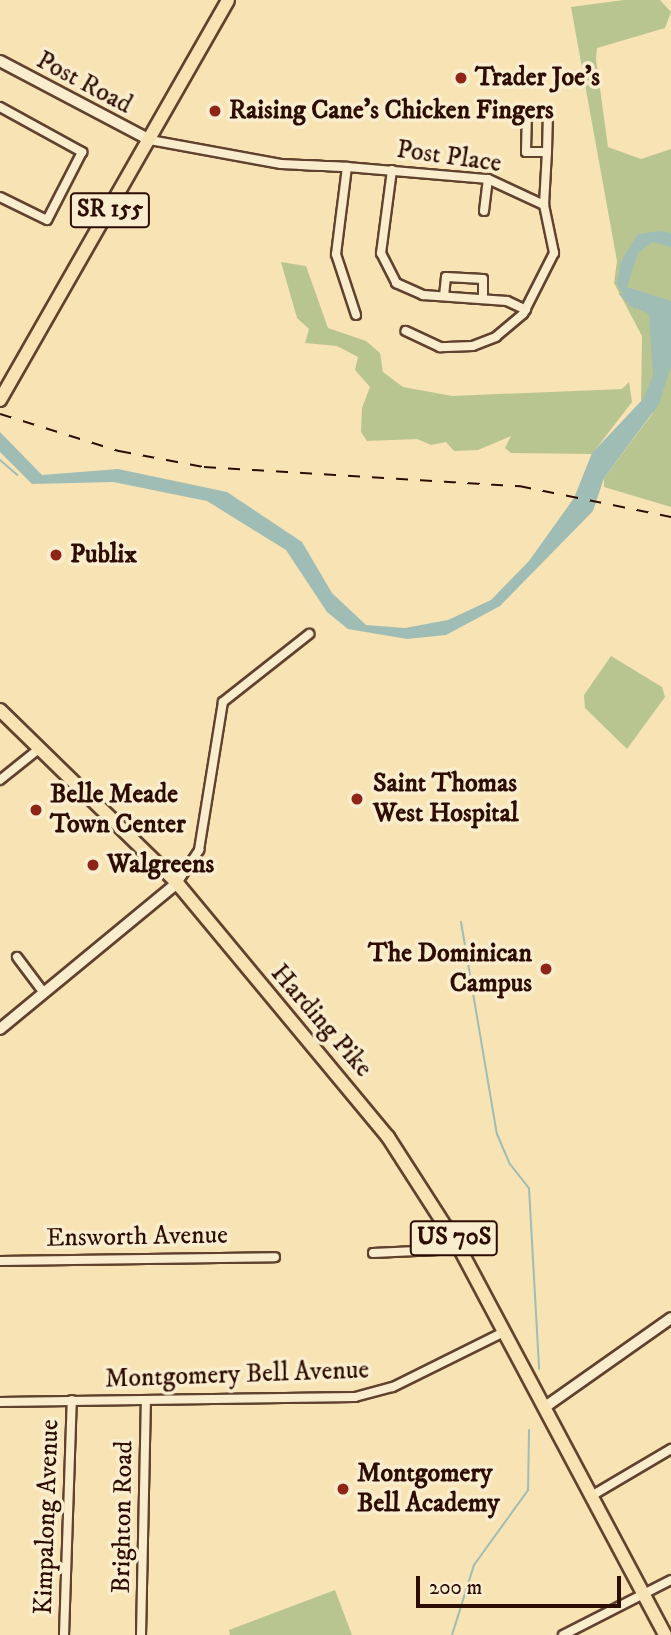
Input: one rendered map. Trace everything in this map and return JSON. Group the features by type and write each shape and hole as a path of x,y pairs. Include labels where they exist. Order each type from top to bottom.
{"main road":[{"name":"SR 155","path":"0,400 228,0"},
{"name":"Harding Pike","path":"0,710 177,883 388,1137 460,1249 545,1408"},
{"path":"0,1029 177,883"},
{"name":"US 70S","path":"545,1408 593,1494 665,1635"}],"street":[{"name":"Post Road","path":"0,61 150,140"},
{"path":"0,107 82,152 47,220 0,197"},
{"path":"406,331 440,346 473,346 496,337 526,310 554,253 544,205 547,152 548,111 527,111 526,152 547,152"},
{"name":"Post Place","path":"150,140 300,165 488,179 544,205"},
{"path":"347,167 336,254 356,315"},
{"path":"392,170 384,266 408,291 483,299 526,310"},
{"path":"484,211 488,179"},
{"path":"444,296 446,276 483,279 483,299"},
{"path":"177,883 199,850 223,702 309,634"},
{"path":"0,780 40,748"},
{"path":"17,957 44,993"},
{"path":"373,1253 460,1249"},
{"name":"Ensworth Avenue","path":"0,1261 275,1257"},
{"path":"545,1408 671,1318"},
{"name":"Montgomery Bell Avenue","path":"0,1402 377,1393 504,1332"},
{"name":"Kimpalong Avenue","path":"64,1635 72,1400"},
{"name":"Brighton Road","path":"141,1635 146,1400"},
{"path":"593,1494 671,1449"},
{"path":"563,1635 671,1580"}],"green space":[{"path":"624,0 660,0 671,12 665,28 597,48 596,59 608,147 641,159 671,149 671,507 604,487 604,478 653,413 641,401 642,336 614,283 617,261 571,7"},
{"path":"281,262 306,266 328,328 366,341 380,353 383,372 403,387 452,396 622,389 629,382 632,402 592,454 511,453 505,448 511,436 478,450 454,451 446,442 431,445 417,439 367,441 361,432 362,408 370,387 355,370 358,357 337,346 305,343 309,329 297,318"},
{"path":"611,656 662,687 665,697 627,749 585,708 584,695"},
{"path":"335,1590 352,1635 230,1635 229,1630"}],"water":[{"path":"661,231 671,233 671,247 652,242 638,253 627,287 671,301 671,366 659,404 604,478 593,511 500,606 446,635 407,639 348,629 327,612 286,550 207,501 113,482 32,484 0,452 0,432 42,475 118,469 227,492 302,542 332,593 366,625 405,628 448,620 491,600 529,561 574,498 592,453 644,398 653,375 649,314 629,305 617,284 621,261 638,234"}],"waterway":[{"path":"620,294 635,308"},
{"path":"0,460 17,475"},
{"path":"461,922 497,1134 510,1164 529,1188 539,1369"},
{"path":"452,1635 474,1565 528,1490 529,1430"}],"railway":[{"path":"0,414 119,451 204,467 519,486 671,517"}],"place":[{"name":"Trader Joe's","path":"461,78"},
{"name":"Raising Cane's Chicken Fingers","path":"215,111"},
{"name":"Publix","path":"56,555"},
{"name":"Saint Thomas West Hospital","path":"357,799"},
{"name":"Belle Meade Town Center","path":"36,810"},
{"name":"Walgreens","path":"93,865"},
{"name":"The Dominican Campus","path":"546,969"},
{"name":"Montgomery Bell Academy","path":"343,1489"}]}
